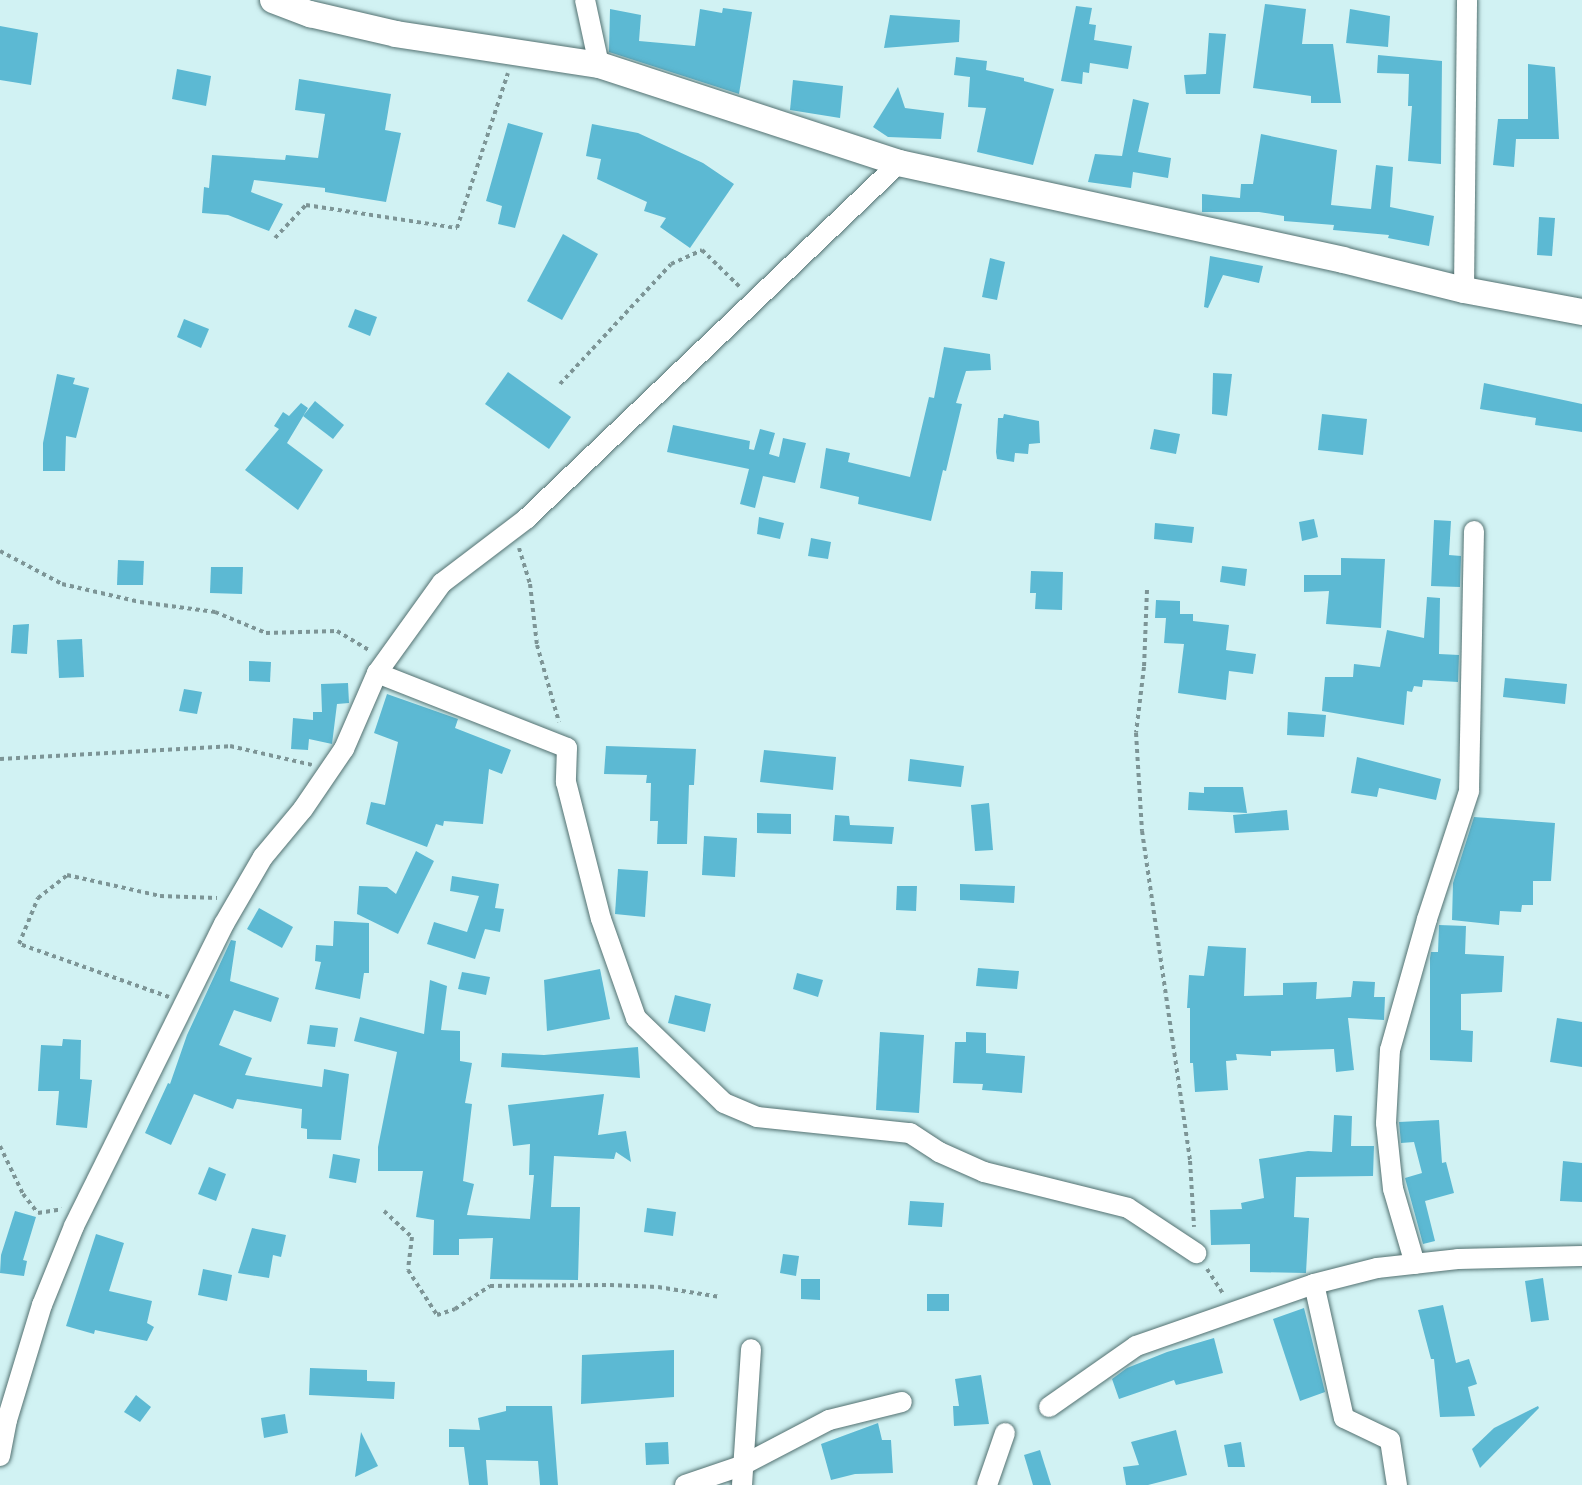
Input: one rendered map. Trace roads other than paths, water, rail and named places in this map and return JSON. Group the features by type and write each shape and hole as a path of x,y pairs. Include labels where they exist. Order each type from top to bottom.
{"main road":[{"path":"273,0 310,14 382,30 514,54 599,65 899,163 1343,260 1464,290 1582,312"}],"street":[{"path":"585,0 599,65"},
{"path":"1464,290 1467,0"},
{"path":"0,1456 7,1420 42,1305 84,1205 182,1003 238,898 263,857 344,749 382,667 442,583 513,529 899,163"},
{"path":"1415,1264 1393,1189 1386,1123 1390,1050 1469,791 1474,531"},
{"path":"382,667 567,748 566,782 601,919 636,1018 724,1103 757,1117 910,1133 939,1152 984,1172 1128,1208 1196,1253"},
{"path":"1049,1407 1136,1346 1314,1284 1377,1268 1415,1264 1545,1255 1582,1256"},
{"path":"1314,1284 1344,1418 1390,1440 1397,1485"},
{"path":"741,1476 751,1349"},
{"path":"685,1485 741,1476 829,1420 902,1402"},
{"path":"987,1485 1005,1433"}]}
